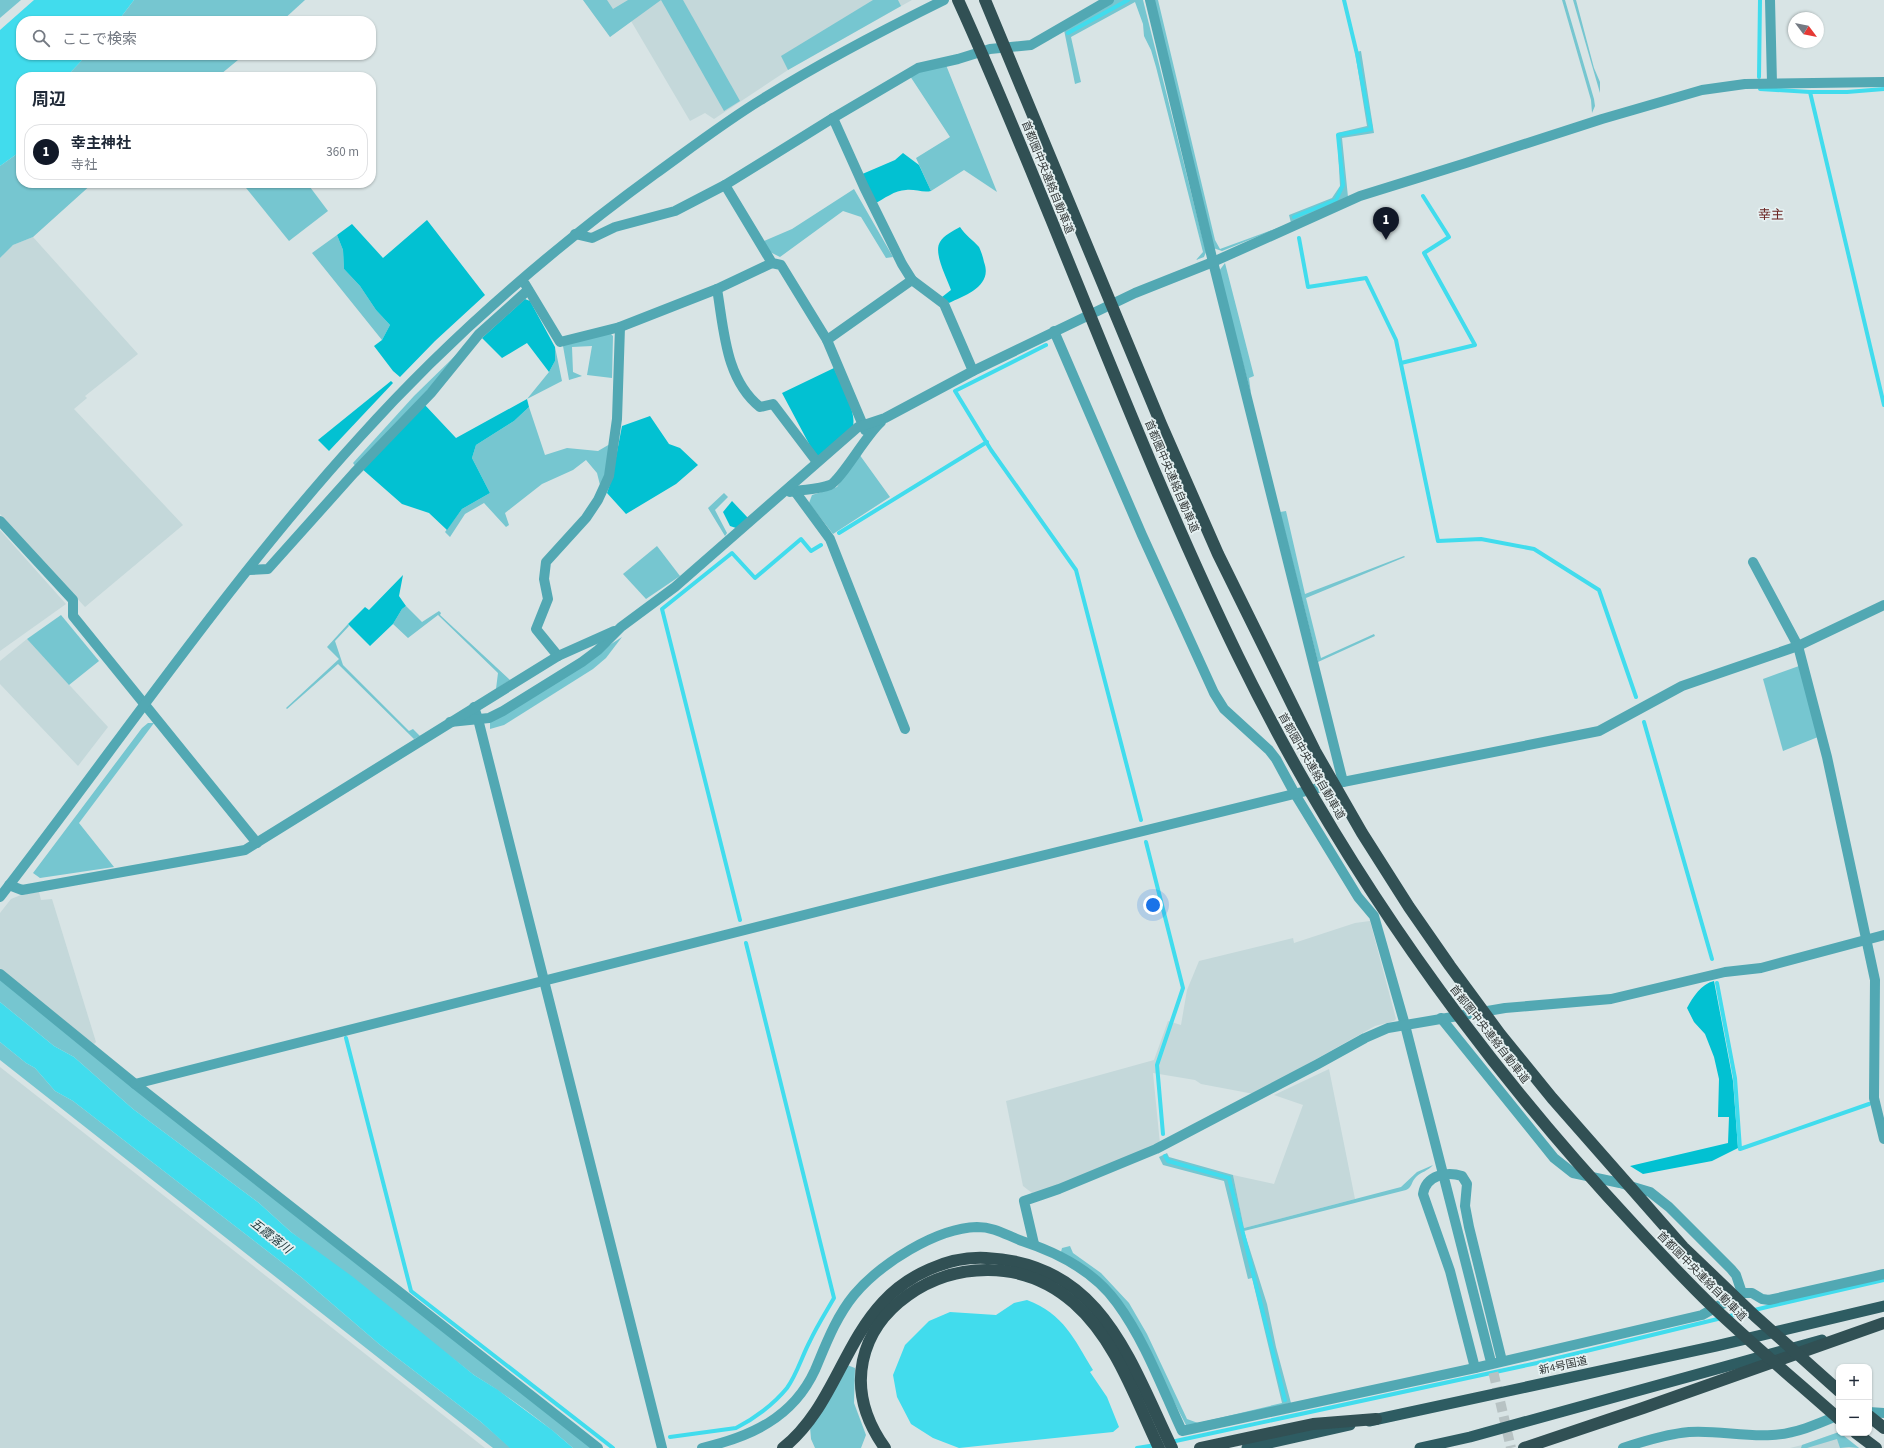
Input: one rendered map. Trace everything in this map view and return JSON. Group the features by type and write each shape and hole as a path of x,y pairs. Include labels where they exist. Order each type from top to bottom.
{"highway":[{"name":"首都圏中央連絡自動車道","path":"958,0 1006,108 1150,461 1205,584 1271,722 1373,894 1404,940 1468,1028 1542,1123 1584,1171 1668,1262 1712,1306 1836,1415"},
{"name":"首都圏中央連絡自動車道","path":"985,0 1158,417 1218,554 1308,739 1362,833 1409,907 1450,966 1500,1034 1557,1103 1683,1247 1755,1316 1836,1388"},
{"path":"783,1448 804,1428 819,1407 863,1329 883,1301 916,1276 934,1267 955,1261 976,1258 999,1264 1048,1286 1066,1296 1088,1317 1100,1332 1122,1369 1159,1448"},
{"path":"885,1448 871,1427 861,1398 861,1374 864,1356 878,1325 900,1301 935,1279 969,1270 1018,1262 1055,1275 1083,1295 1098,1311 1120,1342 1172,1448"},
{"name":"新4号国道","path":"1247,1448 1716,1346 1884,1306"},
{"path":"1420,1448 1470,1437 1884,1323"},
{"path":"1524,1448 1651,1406 1884,1323"},
{"path":"1872,1418 1884,1428"},
{"path":"1200,1448 1313,1424 1376,1419"},
{"path":"1860,1436 1876,1448"}],"street":[{"path":"0,897 144,705 303,501 359,437 438,355 521,278 575,234 691,148 762,99 871,36 944,0"},
{"path":"575,234 592,238 615,227 675,211 725,185 833,118 918,68 958,59 990,49 1031,45 1109,0"},
{"path":"1150,0 1213,262 1344,782"},
{"path":"1770,0 1772,83"},
{"path":"450,722 489,718 503,711 582,662 621,627 675,587 767,508 793,488 818,462 862,425 885,418 1054,330 1135,293 1213,262 1360,196 1602,119 1702,90 1726,85 1884,82"},
{"path":"833,118 864,187 902,264 912,280 944,304 973,371"},
{"path":"725,185 772,263"},
{"path":"521,278 560,342 620,327 717,289 772,263 781,265 827,340 867,436"},
{"path":"827,340 912,280"},
{"path":"717,289 730,363 739,382 751,400 760,407 773,404 818,462"},
{"path":"248,570 268,569 354,473 431,393 479,334 528,290"},
{"path":"558,656 536,629 548,599 544,579 546,562 586,518 598,500 609,476 617,419 620,327"},
{"path":"1054,330 1142,536 1214,693 1224,709 1269,750 1358,897 1374,916 1405,1025 1490,1358"},
{"path":"793,488 806,491 832,484 867,436 885,418"},
{"path":"793,488 830,539 905,729"},
{"path":"0,521 73,600 73,616 257,843"},
{"path":"1753,562 1798,646 1828,757 1868,939 1875,980 1874,1098 1884,1139"},
{"path":"135,1084 545,982 936,882 1344,782 1599,731 1682,686 1798,646 1884,605"},
{"path":"9,885 22,890 245,850 558,656 621,627"},
{"path":"474,707 662,1448"},
{"path":"1034,1244 1024,1201 1059,1189 1156,1149 1365,1038 1388,1028 1505,1008 1611,999 1725,972 1761,968 1884,935"},
{"path":"0,974 135,1084 598,1448"},
{"path":"1441,1018 1562,1167 1573,1173 1640,1188 1661,1200 1731,1269 1736,1275 1742,1293"},
{"path":"1475,1368 1450,1271 1423,1194 1426,1183 1443,1175 1455,1174 1462,1176 1467,1184 1465,1206 1469,1227 1502,1361"},
{"path":"702,1448 749,1434 770,1422 790,1405 814,1372 831,1332 854,1295 889,1263 905,1252 938,1237 962,1229 976,1227 1000,1230 1022,1241 1034,1244 1070,1261 1104,1288 1117,1303 1134,1329 1182,1431 1475,1368 1702,1315 1742,1293 1752,1293 1762,1299 1769,1300 1884,1274"},
{"path":"1872,1412 1884,1413"},
{"path":"1623,1448 1648,1440 1688,1432 1727,1432 1772,1435 1808,1428 1836,1416"}],"shaded area":[{"path":"0,0 21,0 0,18"},
{"path":"134,0 305,0 287,16 122,16"},
{"path":"583,0 912,0 791,68 714,119 705,113 690,121 631,21 610,37"},
{"path":"583,0 607,0 613,9 628,0 661,0 610,37"},
{"path":"661,0 683,0 740,101 724,111"},
{"path":"873,0 898,0 901,6 788,70 781,56"},
{"path":"1113,0 1143,0 1206,252 1204,257 1196,260 1203,252 1156,67 1151,50 1144,36 1143,24 1135,2 1071,37 1081,82 1075,84 1064,30"},
{"path":"1151,0 1158,0 1215,240 1220,249 1291,223 1222,251 1213,248"},
{"path":"1562,0 1565,0 1594,99 1595,106 1592,113 1591,100"},
{"path":"1573,0 1576,0 1594,68 1600,82 1600,93"},
{"path":"1361,51 1374,133 1342,138 1348,197 1291,223 1289,215 1332,198 1340,186 1337,133 1367,126 1355,52"},
{"path":"82,60 238,60 223,72 71,72"},
{"path":"946,65 997,192 964,170 931,191 916,158 950,137 910,76 921,71"},
{"path":"903,153 919,165 931,191 925,192 902,190 874,204 860,175 895,160"},
{"path":"16,155 16,188 87,188 33,237 13,245 0,258 0,166"},
{"path":"246,188 311,188 328,211 289,241"},
{"path":"854,189 893,257 886,258 861,217 843,211 780,257 770,252 764,241 792,229"},
{"path":"427,220 485,295 435,341 400,377 393,371 374,346 382,340 390,325 376,310 360,286 344,269 343,250 337,235 352,224 383,258"},
{"path":"960,227 964,233 979,247 983,256 986,270 985,277 970,293 949,303 942,297 951,290 939,259 938,247 944,237"},
{"path":"337,235 343,250 344,269 360,286 376,310 390,325 382,340 312,253"},
{"path":"33,237 138,354 85,396 87,398 74,409 183,525 85,607 0,514 0,258 13,245"},
{"path":"1225,263 1254,376 1249,378 1251,394 1219,271"},
{"path":"525,299 530,301 555,347 555,361 549,372 527,343 502,358 482,338"},
{"path":"610,333 613,336 612,378 587,375 592,346 572,347 573,372 582,376 569,380 563,346 565,344"},
{"path":"555,347 562,381 527,399 549,372 555,361"},
{"path":"457,354 459,356 356,467 353,463 414,396"},
{"path":"834,368 853,413 853,427 819,456 815,455 782,393"},
{"path":"391,381 393,383 329,451 318,440"},
{"path":"527,399 529,407 514,421 476,445 472,458 490,493 462,509 447,530 429,513 402,504 361,468 424,404 456,438"},
{"path":"529,407 545,455 567,448 598,451 610,444 607,467 601,489 597,473 586,460 573,470 542,484 505,513 509,525 506,527 484,503 465,514 450,537 445,532 462,509 490,493 472,458 476,445 514,421"},
{"path":"650,416 669,444 680,448 698,465 676,484 626,514 607,493 612,478 622,426"},
{"path":"859,454 890,497 833,534 809,503 812,495 837,487"},
{"path":"724,493 728,497 715,510 727,533 725,536 708,508"},
{"path":"732,501 748,518 736,528 730,526 723,512"},
{"path":"1286,511 1305,594 1404,556 1405,557 1306,598 1321,658 1374,634 1375,636 1318,662 1280,512"},
{"path":"0,530 66,604 0,651"},
{"path":"657,546 680,576 646,599 623,574"},
{"path":"403,575 399,596 406,606 402,609 393,624 370,646 348,624 365,607 369,610"},
{"path":"406,606 422,622 439,611 441,613 440,615 510,680 496,689 498,673 438,615 408,638 393,624 402,609"},
{"path":"61,615 99,661 69,685 27,639"},
{"path":"348,624 349,626 335,641 343,665 409,731 413,729 420,736 414,739 338,664 287,709 286,708 339,659 327,647"},
{"path":"622,637 606,658 593,669 504,725 490,729 490,722"},
{"path":"27,639 108,727 78,766 0,684 0,661"},
{"path":"1799,666 1818,737 1783,751 1763,679"},
{"path":"148,723 154,723 79,823 114,867 40,878 33,873 142,728"},
{"path":"39,892 41,900 52,899 96,1042 94,1044 0,969 0,913 11,899 21,895"},
{"path":"1370,921 1396,1019 1394,1021 1375,1026 1254,1094 1201,1084 1195,1080 1153,1073 1160,1144 1040,1192 1032,1193 1023,1186 1006,1101 1154,1060 1168,1021 1181,1025 1187,990 1199,961 1293,938 1294,943 1355,923"},
{"path":"0,979 592,1448 573,1448 525,1409 474,1375 291,1232 259,1203 133,1109 74,1057 54,1046 0,1002"},
{"path":"1714,981 1733,1081 1738,1148 1712,1161 1643,1174 1630,1166 1728,1143 1729,1117 1718,1117 1719,1079 1714,1057 1705,1034 1694,1022 1687,1008 1701,988"},
{"path":"0,1042 26,1063 35,1068 55,1091 73,1101 301,1277 379,1344 481,1422 511,1448 493,1448 0,1060"},
{"path":"0,1067 485,1448 0,1448"},
{"path":"1329,1069 1355,1199 1244,1228 1233,1175 1274,1184 1303,1105 1274,1095"},
{"path":"1167,1153 1169,1157 1233,1175 1244,1228 1401,1187 1417,1172 1433,1165 1416,1177 1406,1190 1244,1231 1267,1304 1276,1347 1291,1403 1191,1426 1186,1425 1126,1309 1061,1252 1062,1248 1070,1246 1073,1253 1101,1273 1129,1303 1147,1334 1187,1419 1198,1423 1282,1403 1252,1278 1248,1279 1224,1181 1163,1165 1159,1157"},
{"path":"847,1365 855,1368 854,1403 866,1435 861,1448 815,1448 811,1439 810,1427"},
{"path":"1836,1433 1836,1436 1844,1436 1859,1448 1790,1448"},
{"path":"1836,1433 1836,1436 1844,1436 1859,1448 1840,1448 1837,1439 1807,1448 1801,1448 1802,1445"}],"water":[{"path":"34,0 134,0 122,16 16,16 16,60 82,60 71,72 16,72 16,155 0,166 0,30"},
{"name":"五霞落川","path":"0,1002 54,1046 74,1057 133,1109 259,1203 291,1232 353,1277 474,1375 498,1390 552,1430 573,1448 510,1448 481,1422 379,1344 301,1277 73,1101 55,1091 35,1068 26,1063 0,1042"},
{"path":"1027,1300 1050,1312 1074,1338 1093,1370 1090,1372 1107,1397 1119,1427 1113,1432 959,1448 933,1438 911,1424 897,1397 893,1375 905,1345 929,1321 950,1312 996,1315 1014,1303"}],"waterway":[{"path":"1068,33 1128,0"},
{"path":"1294,217 1336,200 1343,185 1338,135 1371,129 1357,54 1344,0"},
{"path":"1759,77 1760,0"},
{"path":"1760,89 1810,92 1884,405"},
{"path":"1810,92 1847,92 1884,89"},
{"path":"1401,363 1475,345 1424,253 1449,237 1423,196"},
{"path":"1299,238 1308,287 1366,278 1396,340 1438,541 1481,539 1534,549 1599,590 1636,697"},
{"path":"1046,345 955,391 991,450 1076,570 1141,820"},
{"path":"839,533 987,442"},
{"path":"740,920 662,609 732,553 755,578 801,539 811,551 821,545"},
{"path":"1644,722 1712,959"},
{"path":"1146,842 1183,988 1157,1065 1163,1134"},
{"path":"670,1437 736,1428 757,1416 770,1405 791,1383 813,1335 834,1298 746,943"},
{"path":"1717,983 1735,1078 1740,1149 1869,1104"},
{"path":"346,1038 411,1291 613,1448"},
{"path":"1165,1156 1168,1161 1229,1178 1285,1400"},
{"path":"1171,1442 1537,1363 1884,1280"},
{"path":"1137,1448 1156,1445"}],"tunnel":[{"path":"1490,1358 1511,1448"}],"place":[{"name":"幸主神社","path":"1386,240"}],"district":[{"name":"幸主","path":"1771,214"}]}
